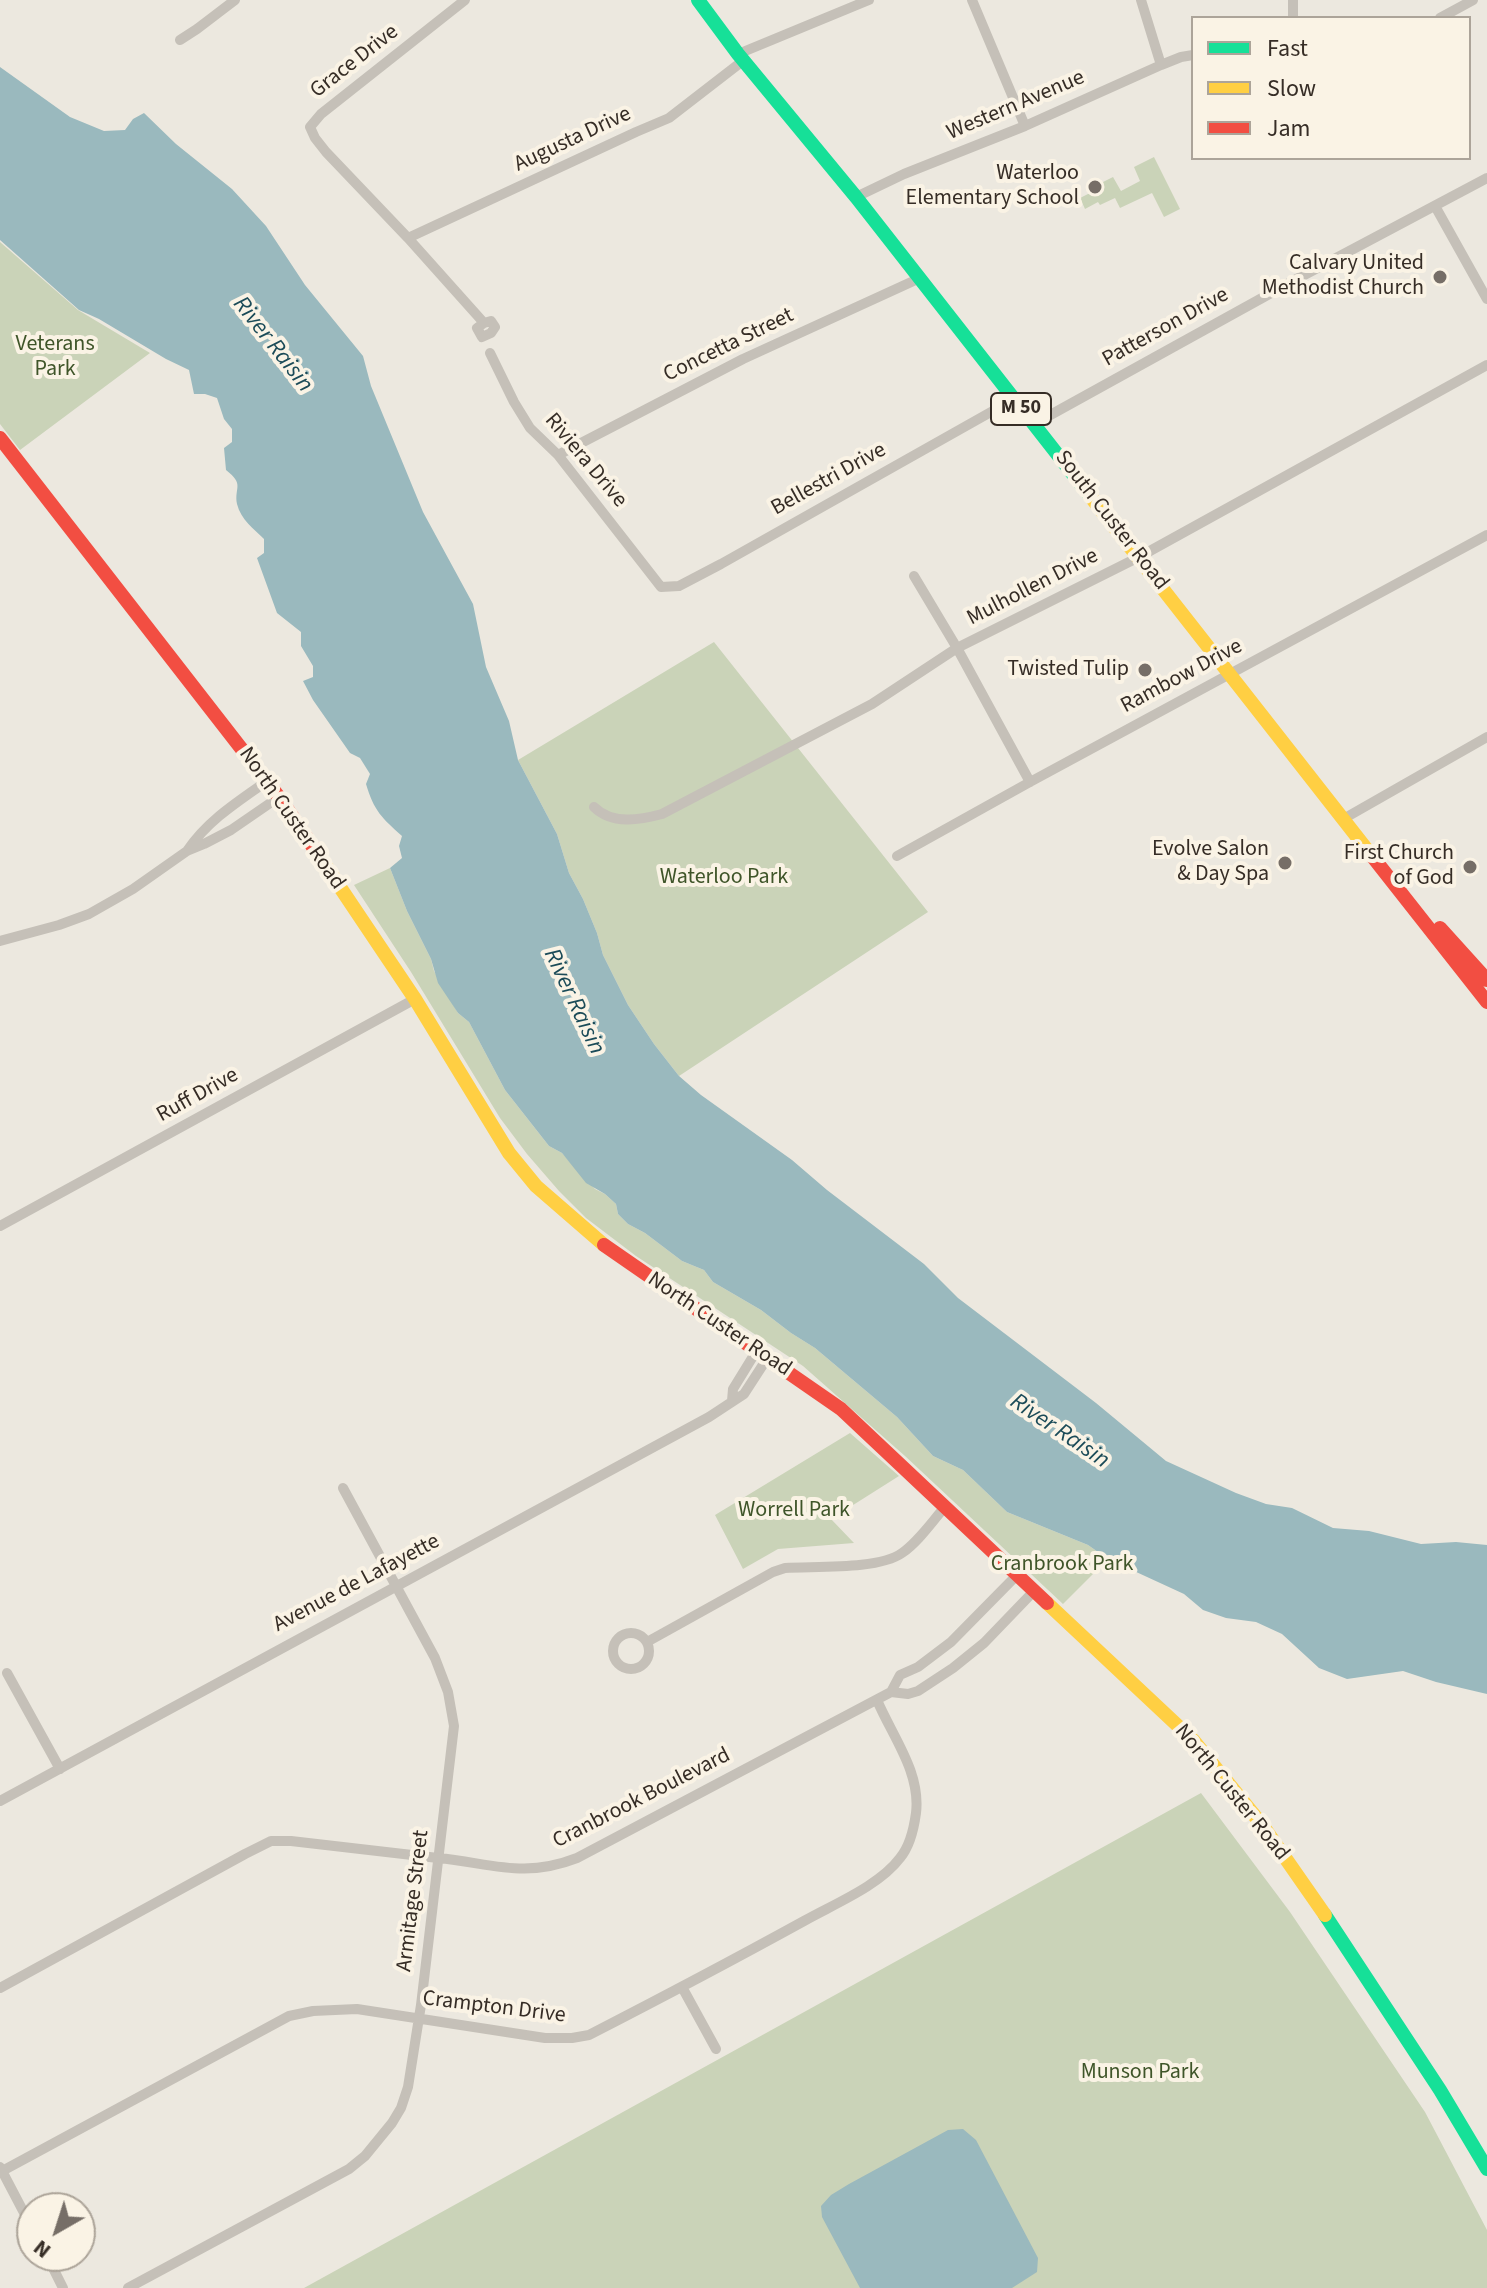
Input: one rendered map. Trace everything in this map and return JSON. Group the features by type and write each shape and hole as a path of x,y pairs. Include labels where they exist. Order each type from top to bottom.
{"street":[{"path":"180,40 235,0"},
{"name":"Grace Drive","path":"408,238 326,152 310,127 321,114 465,0"},
{"name":"South Custer Road","path":"698,0 920,278 1487,1002"},
{"name":"Augusta Drive","path":"408,238 669,118 741,57 869,0"},
{"path":"972,0 1025,126"},
{"path":"1141,0 1161,65"},
{"path":"1444,16 1473,0"},
{"name":"Western Avenue","path":"856,197 1161,65 1191,55"},
{"name":"Patterson Drive","path":"1034,424 1487,178"},
{"path":"1435,206 1487,299"},
{"path":"408,238 484,323"},
{"name":"Concetta Street","path":"558,455 743,359 920,278"},
{"name":"Riviera Drive","path":"490,353 530,428 558,455 661,587"},
{"name":"Mulhollen Drive","path":"594,807 608,817 630,820 662,814 872,704 957,648 1139,557 1487,365"},
{"name":"Bellestri Drive","path":"661,587 679,586 721,564 1014,399"},
{"name":"North Custer Road","path":"0,438 279,797 415,999 509,1153 536,1186 589,1234 649,1278 841,1409 1193,1740 1237,1792 1325,1914 1440,2090 1487,2169"},
{"name":"Rambow Drive","path":"897,856 1487,535"},
{"path":"914,576 1030,782"},
{"path":"1345,818 1487,737"},
{"path":"187,851 197,836 220,814 267,781"},
{"path":"0,941 89,914 133,889 187,851 231,830 279,797"},
{"name":"South Custer Road","path":"1345,818 1487,980"},
{"name":"Ruff Drive","path":"0,1226 415,999"},
{"name":"Avenue de Lafayette","path":"0,1801 709,1417 732,1401 733,1389 763,1354"},
{"name":"Armitage Street","path":"128,2288 349,2169 365,2156 392,2123 408,2087 454,1726 439,1667 343,1488"},
{"path":"647,1642 773,1572 785,1568 872,1563 895,1557 911,1545 944,1508"},
{"name":"Cranbrook Boulevard","path":"0,1988 271,1841 439,1858 492,1867 532,1870 561,1864 604,1845 891,1692 900,1675 918,1667 951,1642 1017,1575"},
{"name":"Cranbrook Boulevard","path":"891,1692 908,1694 918,1691 953,1668 984,1643 1035,1590"},
{"path":"7,1673 60,1769"},
{"name":"Crampton Drive","path":"1,2169 289,2016 313,2011 357,2009 545,2038 572,2038 589,2035 682,1987 874,1882 901,1858 913,1827 916,1787 877,1700"},
{"path":"682,1987 716,2049"},
{"path":"1,2169 16,2198"}],"green space":[{"path":"1154,157 1180,209 1164,217 1152,193 1120,208 1115,198 1085,209 1080,198 1092,192 1091,188 1113,177 1121,191 1140,181 1134,167"},
{"name":"Veterans Park","path":"0,242 78,310 150,353 20,450 0,424"},
{"name":"Waterloo Park","path":"714,642 928,912 679,1076 628,1005 603,955 583,899 569,873 557,834 518,760"},
{"name":"Cranbrook Park","path":"390,868 434,971 458,1013 469,1022 505,1090 549,1146 562,1153 595,1189 616,1204 618,1214 628,1224 682,1261 704,1270 713,1282 761,1310 815,1348 897,1417 933,1456 963,1470 1007,1512 1088,1545 1108,1559 1063,1604 905,1456 803,1366 636,1256 586,1218 559,1191 500,1118 354,885"},
{"name":"Worrell Park","path":"850,1433 899,1476 831,1519 854,1543 778,1549 743,1569 715,1515"},
{"name":"Munson Park","path":"1201,1793 1290,1912 1425,2112 1487,2230 1487,2288 304,2288"}],"water":[{"name":"River Raisin","path":"0,67 70,117 104,131 125,130 133,119 144,113 176,144 232,189 266,226 305,285 363,356 371,386 423,512 473,604 486,667 509,721 518,760 557,834 569,873 583,899 603,955 628,1005 679,1076 924,1264 958,1298 1096,1403 1166,1461 1236,1493 1266,1504 1292,1508 1333,1528 1369,1531 1421,1544 1456,1542 1487,1545 1487,1694 1403,1671 1347,1679 1319,1668 1282,1634 1256,1622 1226,1618 1203,1610 1184,1594 1108,1559 1088,1545 1007,1512 963,1470 933,1456 897,1417 815,1348 761,1310 713,1282 704,1270 682,1261 628,1224 618,1214 616,1204 586,1183 562,1153 549,1146 505,1090 469,1022 458,1013 438,983 431,959 390,868 402,858 399,846 402,836 376,808 366,784 370,774 360,758 350,753 303,681 313,677 313,666 301,646 301,632 277,613 257,558 264,553 264,539 239,510 237,483 226,470 224,448 232,442 232,429 224,419 217,398 194,394 189,370 79,310 0,240"},
{"path":"963,2129 976,2140 1038,2258 1037,2272 1012,2288 860,2288 822,2217 821,2206 831,2195 849,2184 948,2130"}],"traffic: fast":[{"path":"698,0 1090,496"},
{"path":"1325,1915 1440,2090 1487,2169"}],"traffic: slow":[{"path":"1090,496 1372,856"},
{"path":"313,847 415,999 509,1153 536,1186 604,1245"},
{"path":"1047,1603 1193,1740 1263,1826 1325,1915"}],"traffic: jam":[{"path":"0,438 279,797 313,847"},
{"path":"1372,856 1487,1002"},
{"path":"1440,928 1487,980"},
{"path":"604,1245 841,1409 1047,1603"}],"place":[{"name":"Waterloo Elementary School","path":"1095,187"},
{"name":"Calvary United Methodist Church","path":"1440,277"},
{"name":"Twisted Tulip","path":"1145,670"},
{"name":"Evolve Salon & Day Spa","path":"1285,863"},
{"name":"First Church of God","path":"1470,867"}]}
